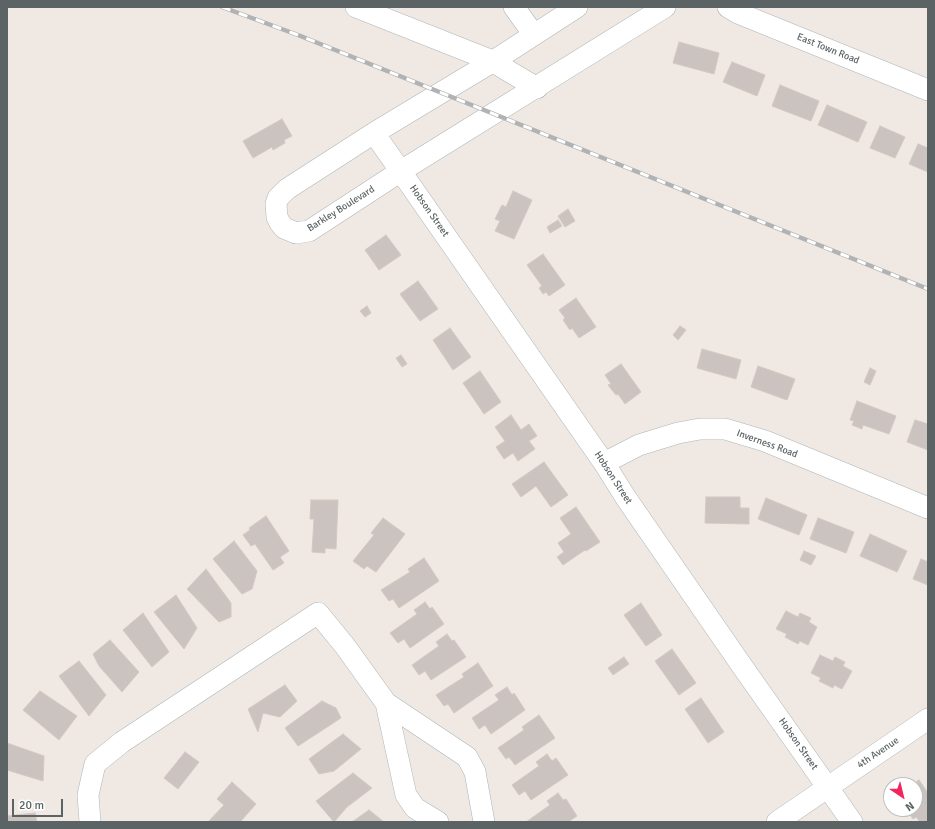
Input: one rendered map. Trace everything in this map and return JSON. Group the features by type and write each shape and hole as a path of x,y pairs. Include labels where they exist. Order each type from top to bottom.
{"street":[{"path":"356,7 492,62 537,88"},
{"path":"514,7 534,35"},
{"name":"Barkley Boulevard","path":"577,7 492,62 374,133 282,192 276,204 276,211 280,223 284,228 296,233 309,231 401,171 537,88 665,7"},
{"name":"East Town Road","path":"728,7 738,13 928,90"},
{"name":"Hobson Street","path":"374,133 604,463 626,498 729,647 852,822"},
{"name":"Inverness Road","path":"604,463 639,445 678,432 700,429 725,429 765,441 928,508"},
{"path":"90,822 88,795 95,764 122,742 318,613 345,646 386,704 467,757 475,772 484,822"},
{"path":"386,704 406,795 415,808 438,822"},
{"name":"4th Avenue","path":"777,822 928,719"}],"building":[{"path":"679,42 719,53 714,74 673,63"},
{"path":"732,62 765,75 757,96 723,82"},
{"path":"780,85 819,101 811,121 772,106"},
{"path":"827,105 867,122 858,142 818,125"},
{"path":"282,119 292,136 284,140 285,143 273,150 272,147 253,158 243,141"},
{"path":"880,126 905,137 895,158 870,148"},
{"path":"918,144 928,148 928,172 909,164"},
{"path":"513,191 532,200 514,239 495,231 500,221 495,219 502,205 506,207"},
{"path":"568,209 575,221 565,227 558,216"},
{"path":"558,220 562,226 550,233 547,227"},
{"path":"386,235 401,255 379,270 365,250"},
{"path":"543,254 565,285 549,296 546,292 543,294 539,288 542,286 527,265"},
{"path":"418,281 438,309 420,321 400,294"},
{"path":"576,298 596,327 579,338 572,328 570,330 563,320 565,318 559,310"},
{"path":"367,306 371,313 365,317 360,311"},
{"path":"680,326 686,330 678,340 673,335"},
{"path":"450,328 471,357 453,370 433,340"},
{"path":"702,349 741,360 736,379 697,368"},
{"path":"401,355 407,364 402,367 396,358"},
{"path":"621,364 641,392 625,404 618,394 616,395 608,385 611,384 605,375"},
{"path":"758,366 795,379 787,400 751,387"},
{"path":"870,368 876,371 870,385 864,382"},
{"path":"480,371 501,402 484,414 463,383"},
{"path":"857,401 896,416 889,434 863,425 862,429 852,425 854,421 850,420"},
{"path":"511,415 521,430 529,424 537,436 529,441 535,449 518,461 513,453 504,459 496,447 505,441 495,427"},
{"path":"915,420 928,424 928,450 907,442"},
{"path":"544,462 568,495 551,507 536,486 521,497 512,484"},
{"path":"706,497 740,497 740,508 749,508 749,524 705,523"},
{"path":"766,498 807,515 799,535 758,519"},
{"path":"311,500 338,500 336,549 325,548 325,553 312,552 314,519 310,519"},
{"path":"576,507 600,542 563,565 557,557 564,552 558,543 571,534 560,518"},
{"path":"266,516 289,551 280,557 284,563 273,570 255,544 251,546 243,535 250,530 249,528"},
{"path":"383,518 405,534 376,572 367,566 364,569 353,561 374,535 371,533"},
{"path":"818,518 854,532 846,553 810,539"},
{"path":"870,534 907,551 897,572 860,556"},
{"path":"234,541 257,571 252,589 242,594 213,559"},
{"path":"804,551 816,556 811,565 800,560"},
{"path":"424,558 439,581 399,608 393,599 389,601 381,590 410,572 408,569"},
{"path":"921,559 928,562 928,585 913,579"},
{"path":"206,569 231,603 231,617 219,622 187,589"},
{"path":"176,595 197,628 184,649 154,612"},
{"path":"425,602 430,609 432,607 444,624 410,648 404,639 398,643 390,633 417,614 414,610"},
{"path":"641,603 662,635 646,646 624,615"},
{"path":"786,611 798,617 800,613 811,618 809,622 817,627 808,645 800,641 798,644 785,637 787,634 776,629"},
{"path":"143,613 169,652 152,667 123,630"},
{"path":"447,634 452,641 454,640 466,657 431,680 425,671 419,675 412,665 439,646 436,642"},
{"path":"110,640 139,672 122,692 99,666 93,654"},
{"path":"672,649 696,683 679,695 655,661"},
{"path":"820,655 833,661 835,657 845,662 843,666 852,671 842,689 834,685 833,688 819,681 821,678 811,673"},
{"path":"624,657 629,664 613,675 608,668"},
{"path":"79,661 106,695 89,716 59,676"},
{"path":"478,663 493,686 454,713 448,704 444,706 436,695 464,677 462,674"},
{"path":"285,685 297,701 280,717 263,713 258,732 248,709"},
{"path":"507,687 512,695 514,693 525,710 491,734 485,725 479,729 472,718 499,700 495,695"},
{"path":"40,691 77,716 59,740 23,710"},
{"path":"701,698 724,732 708,743 685,709"},
{"path":"322,701 336,708 341,718 298,746 285,728"},
{"path":"539,715 555,738 515,765 509,757 506,759 498,748 524,730 522,727"},
{"path":"343,734 361,749 334,771 319,774 309,759"},
{"path":"7,743 44,756 43,781 7,770"},
{"path":"185,752 199,762 178,789 164,778"},
{"path":"547,754 552,761 556,758 568,775 531,800 525,791 519,795 512,785 539,766 536,762"},
{"path":"353,773 372,788 347,807 334,822 316,801"},
{"path":"232,782 256,804 240,822 208,822 224,805 217,799"},
{"path":"923,786 928,793 928,822 920,822 916,817 923,817"},
{"path":"558,793 563,800 566,799 577,816 568,822 526,822 550,805 547,801"},
{"path":"369,810 384,822 352,822"},
{"path":"35,813 37,822 7,822 7,816"}],"railway":[{"path":"222,7 298,35 928,289"}]}
